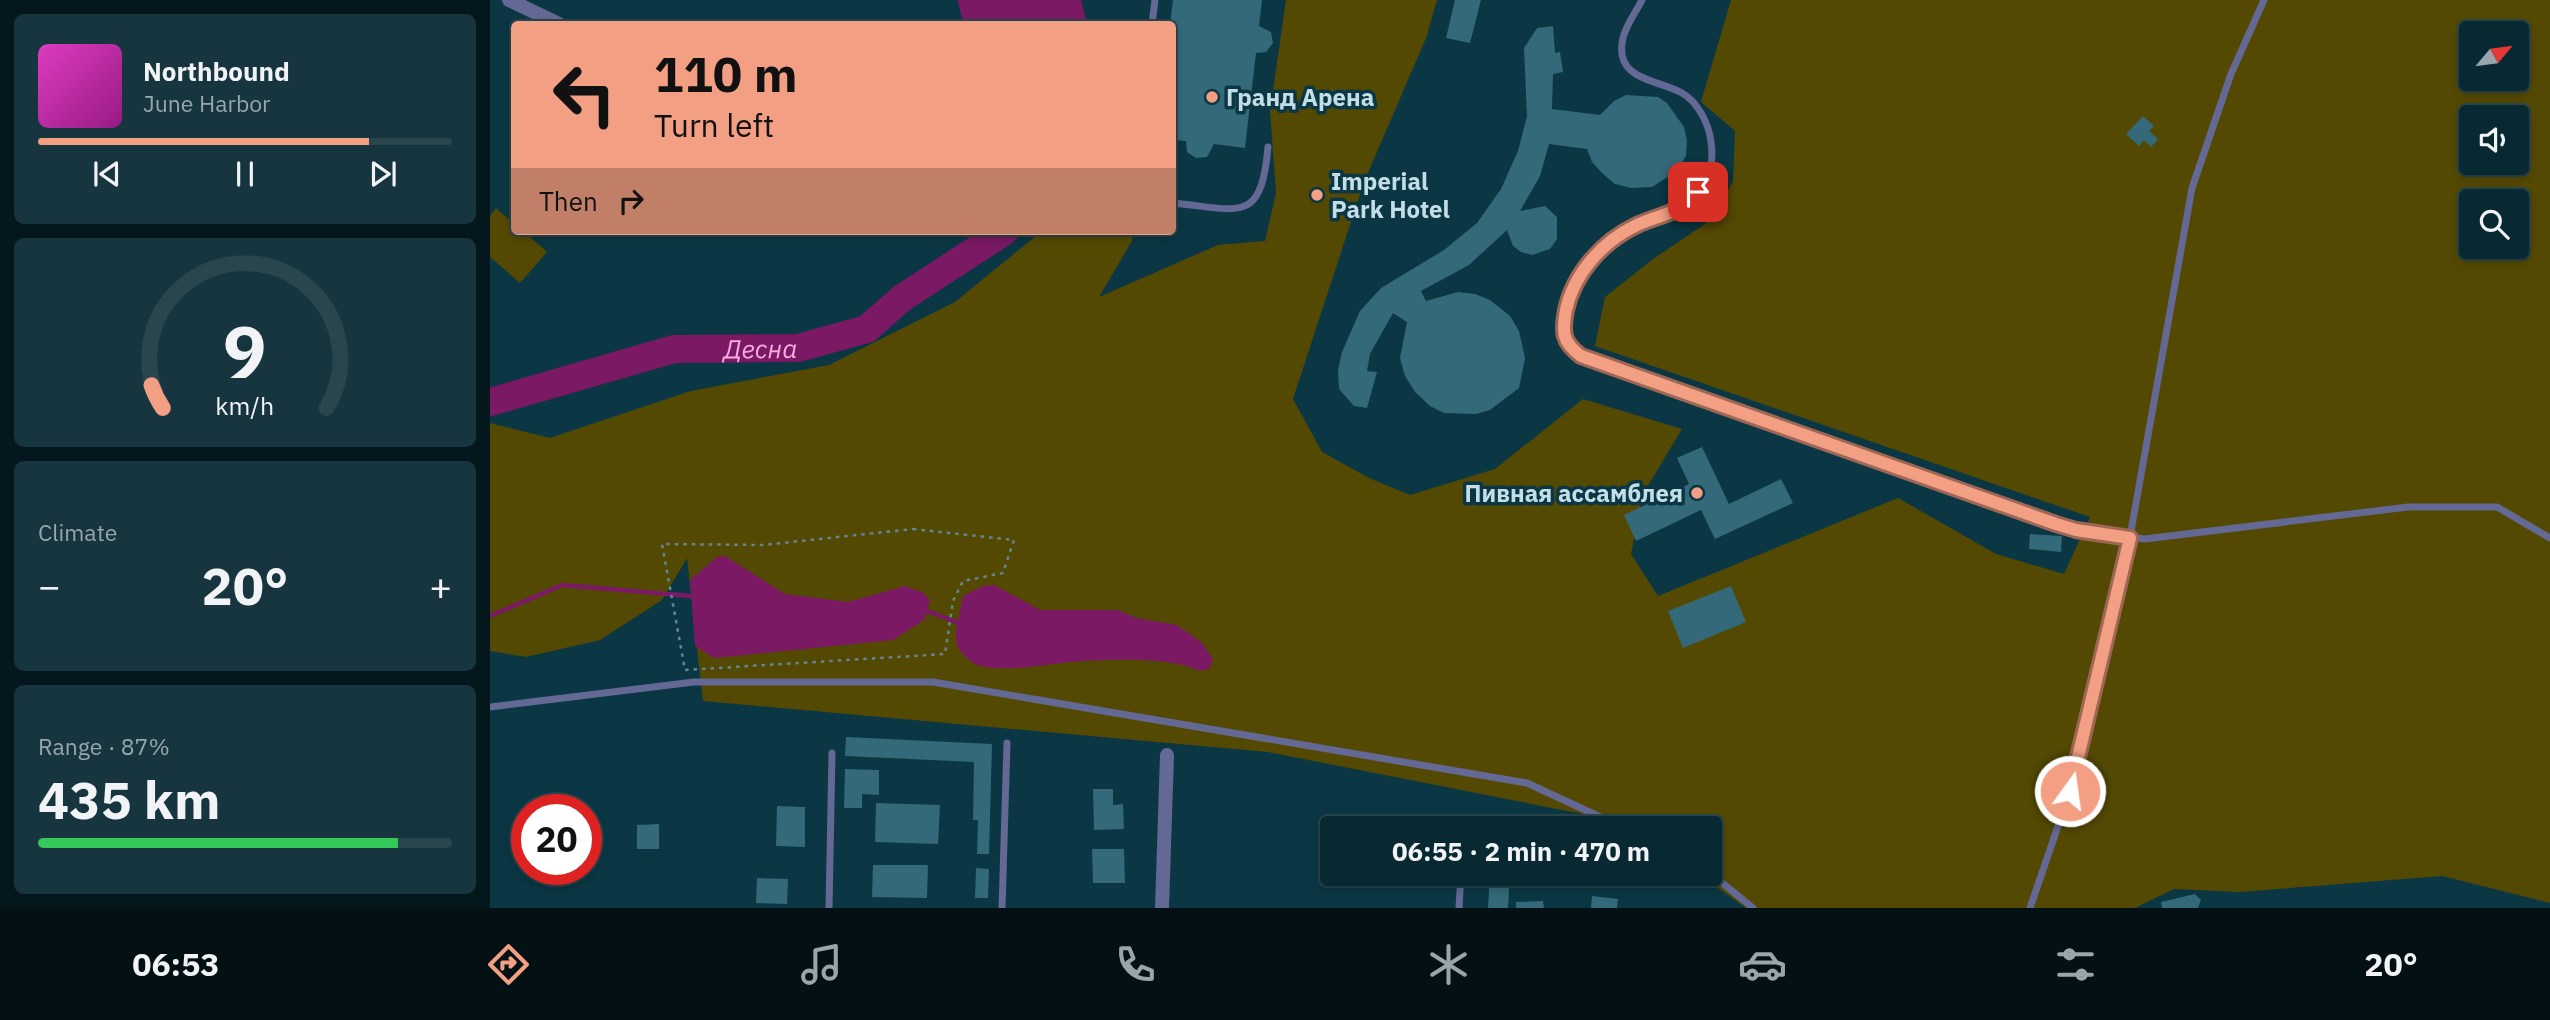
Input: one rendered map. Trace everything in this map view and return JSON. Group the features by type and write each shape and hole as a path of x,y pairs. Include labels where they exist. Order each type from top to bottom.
{"street":[{"path":"509,0 553,21"},
{"path":"1162,908 1167,755"}],"lane":[{"path":"1152,21 1155,0"},
{"path":"1643,0 1623,40 1624,56 1629,69 1640,79 1685,94 1698,108 1710,131 1713,154 1707,181 1689,203 1672,214 1639,224 1615,238 1589,262 1570,292 1562,332 1569,347 1581,356 2076,530 2130,538 2408,507 2497,507 2550,538"},
{"path":"2030,908 2070,791 2130,538 2192,188 2231,74 2264,0"},
{"path":"1176,203 1236,209 1250,205 1265,183 1268,147"},
{"path":"490,707 694,682 933,682 1527,783 1598,816"},
{"path":"1002,908 1007,743"},
{"path":"829,908 832,753"},
{"path":"1722,883 1753,908"},
{"path":"1459,908 1460,886"}],"path":[{"path":"913,529 1014,540 1003,573 963,580 951,609 948,630 945,654 685,670 662,544 763,545 913,529"}],"shaded area":[{"path":"972,0 1081,0 1086,21 977,21"},
{"path":"1286,0 1437,0 1426,38 1364,182 1293,399 1322,452 1369,478 1410,495 1495,469 1583,399 1682,429 1643,494 1631,554 1658,596 1898,498 1996,554 2064,574 2090,517 1595,346 1605,297 1653,259 1705,224 1733,182 1735,131 1701,102 1731,0 2550,0 2550,903 2442,876 2240,892 2174,889 2135,908 1746,908 1715,886 1722,886 1722,816 1593,816 1268,752 703,701 687,558 662,600 600,640 526,657 490,651 490,423 550,438 691,391 829,365 955,302 1037,235 1128,235 1133,239 1099,297 1218,245 1265,241 1276,193 1270,111"},
{"path":"496,208 511,221 511,235 528,235 547,252 520,283 490,257 490,216"},
{"path":"725,556 785,594 848,602 905,586 924,593 930,601 924,620 893,640 714,658 695,646 690,580 717,557"},
{"path":"994,585 1040,610 1117,610 1137,618 1177,625 1201,642 1213,659 1209,669 1199,671 1173,663 1137,660 1085,661 1009,668 975,664 962,653 957,644 956,630 963,596 983,586"}],"building":[{"name":"Гранд Арена","path":"1173,0 1262,0 1259,26 1271,32 1273,43 1266,52 1256,53 1245,148 1214,144 1207,157 1196,158 1187,152 1186,141 1176,140 1176,21 1170,21"},
{"path":"1455,0 1481,0 1470,43 1446,38"},
{"path":"1553,26 1555,53 1560,52 1563,72 1553,74 1552,109 1600,115 1614,101 1626,95 1658,97 1667,103 1684,127 1686,156 1677,171 1652,187 1631,188 1615,184 1602,173 1592,162 1587,149 1549,144 1540,176 1520,211 1545,206 1557,217 1557,239 1550,249 1532,255 1521,252 1513,246 1507,230 1469,265 1421,291 1426,301 1458,292 1475,294 1490,300 1510,316 1519,331 1525,358 1519,388 1490,410 1476,414 1444,413 1430,406 1415,392 1405,376 1400,358 1407,322 1393,313 1370,354 1367,371 1377,372 1367,408 1354,406 1339,389 1338,370 1342,352 1360,311 1381,288 1444,250 1477,223 1501,189 1518,151 1527,116 1524,48 1537,28"},
{"path":"2143,116 2154,126 2149,131 2158,139 2151,147 2144,140 2139,146 2126,134"},
{"name":"Пивная ассамблея","path":"1702,447 1729,504 1781,479 1793,503 1715,539 1701,510 1636,541 1624,515 1689,484 1677,458"},
{"path":"2030,534 2062,536 2061,552 2029,549"},
{"path":"1731,586 1746,622 1683,648 1668,611"},
{"path":"846,737 992,744 989,854 977,854 978,820 973,820 974,762 845,756"},
{"path":"845,769 879,770 879,795 862,794 862,808 844,808"},
{"path":"1093,789 1113,789 1113,805 1123,804 1124,829 1094,830"},
{"path":"876,803 940,805 938,844 875,842"},
{"path":"777,806 805,807 805,847 776,846"},
{"path":"659,824 659,849 637,849 637,825"},
{"path":"1092,849 1124,849 1125,883 1093,883"},
{"path":"873,865 928,865 927,898 872,897"},
{"path":"976,868 989,869 988,898 975,898"},
{"path":"757,878 788,879 787,904 756,903"},
{"path":"1489,886 1509,886 1508,908 1488,908"},
{"path":"2195,894 2201,900 2198,908 2162,908 2161,902"},
{"path":"1592,896 1618,899 1617,908 1591,908"},
{"path":"1543,901 1544,908 1516,908 1516,902"}],"waterway":[{"name":"Десна","path":"972,0 977,21"},
{"name":"Десна","path":"490,402 674,349 798,348 867,329 902,298 999,235"},
{"path":"490,616 562,585 691,596"},
{"path":"927,611 959,623"}],"place":[{"name":"Гранд Арена","path":"1212,97"},
{"name":"Imperial Park Hotel","path":"1317,195"},
{"name":"Пивная ассамблея","path":"1697,493"}],"route":[{"path":"1698,192 1689,203 1672,214 1639,224 1615,238 1589,262 1570,292 1562,332 1569,347 1581,356 2056,524 2076,530 2130,538 2070,791"}]}
